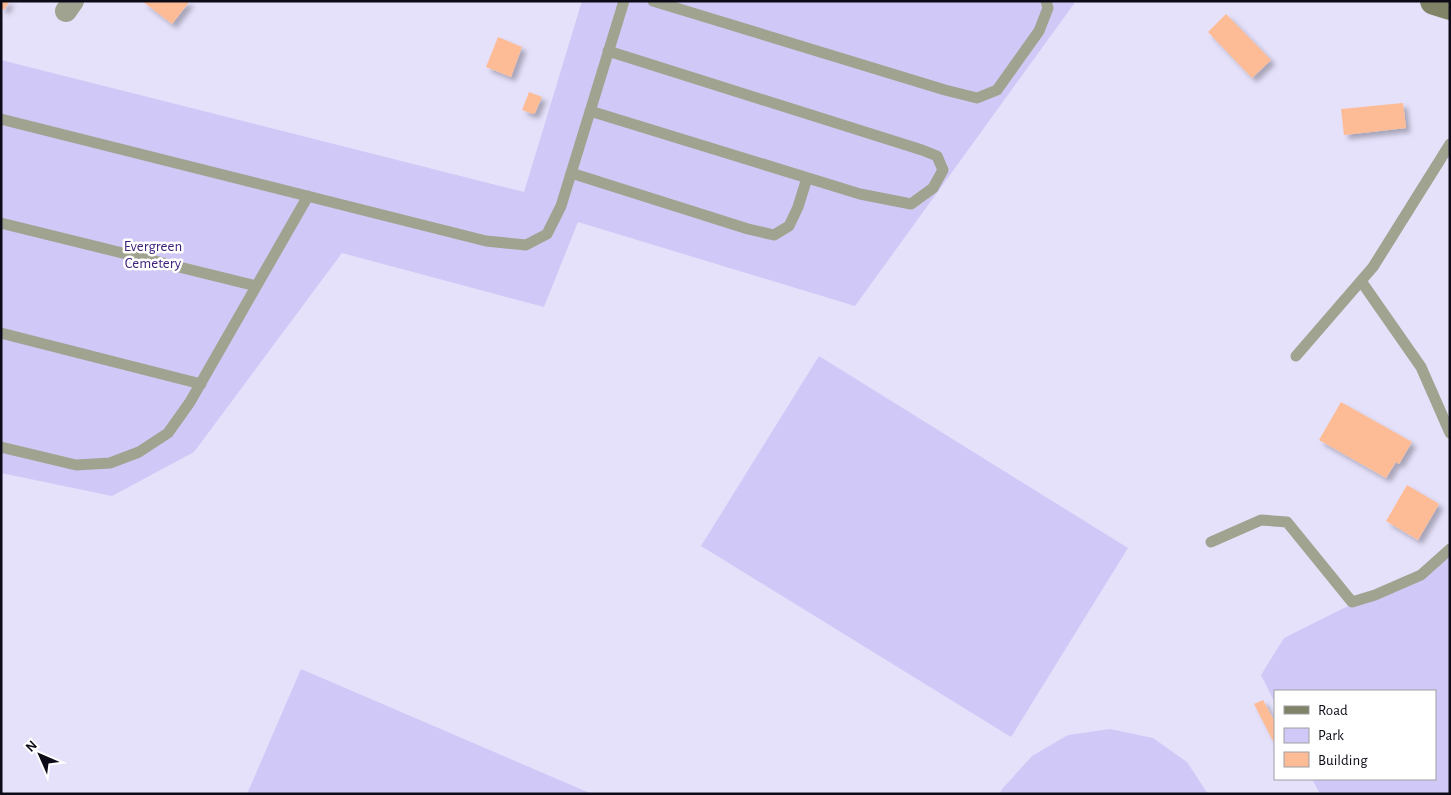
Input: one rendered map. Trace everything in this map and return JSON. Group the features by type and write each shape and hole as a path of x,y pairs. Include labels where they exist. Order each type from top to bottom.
{"street":[{"path":"1434,1 1450,6"}],"lane":[{"path":"1,119 486,241 526,245 547,234 561,206 624,1"},
{"path":"653,1 945,90 977,98 997,90 1039,31 1048,8 1046,1"},
{"path":"590,112 860,194 911,204 933,188 943,170 937,156 922,150 608,51"},
{"path":"1296,356 1373,267 1450,144"},
{"path":"571,173 748,229 774,235 788,226 798,207 807,178"},
{"path":"1,447 76,465 110,463 139,452 168,432 201,384 308,196"},
{"path":"1,222 256,286"},
{"path":"1361,281 1420,368 1450,433"},
{"path":"1,333 201,384"},
{"path":"1211,542 1261,520 1287,522 1352,602 1376,596 1421,575 1450,549"}],"green space":[{"name":"Evergreen Cemetery","path":"582,1 1076,1 855,306 578,222 544,307 342,253 194,452 112,496 1,473 1,60 524,192"},
{"path":"819,356 1128,548 1011,737 701,546"},
{"path":"1450,555 1450,794 1320,794 1313,780 1436,780 1436,690 1274,690 1274,701 1261,675 1284,638"},
{"path":"301,669 592,794 247,794"},
{"path":"1110,729 1153,738 1187,762 1208,794 1000,794 1002,789 1032,756 1068,735"}],"building":[{"path":"1,1 10,1 4,10 1,8"},
{"path":"142,1 190,1 172,24"},
{"path":"1226,14 1271,60 1252,78 1208,32"},
{"path":"498,37 522,47 511,77 486,67"},
{"path":"529,92 542,97 533,114 522,110"},
{"path":"1403,103 1406,128 1344,135 1341,109"},
{"path":"1341,402 1412,442 1399,464 1396,462 1386,478 1319,440"},
{"path":"1407,485 1439,504 1418,540 1386,521"},
{"path":"1263,700 1274,720 1274,740 1273,741 1254,704"}]}
